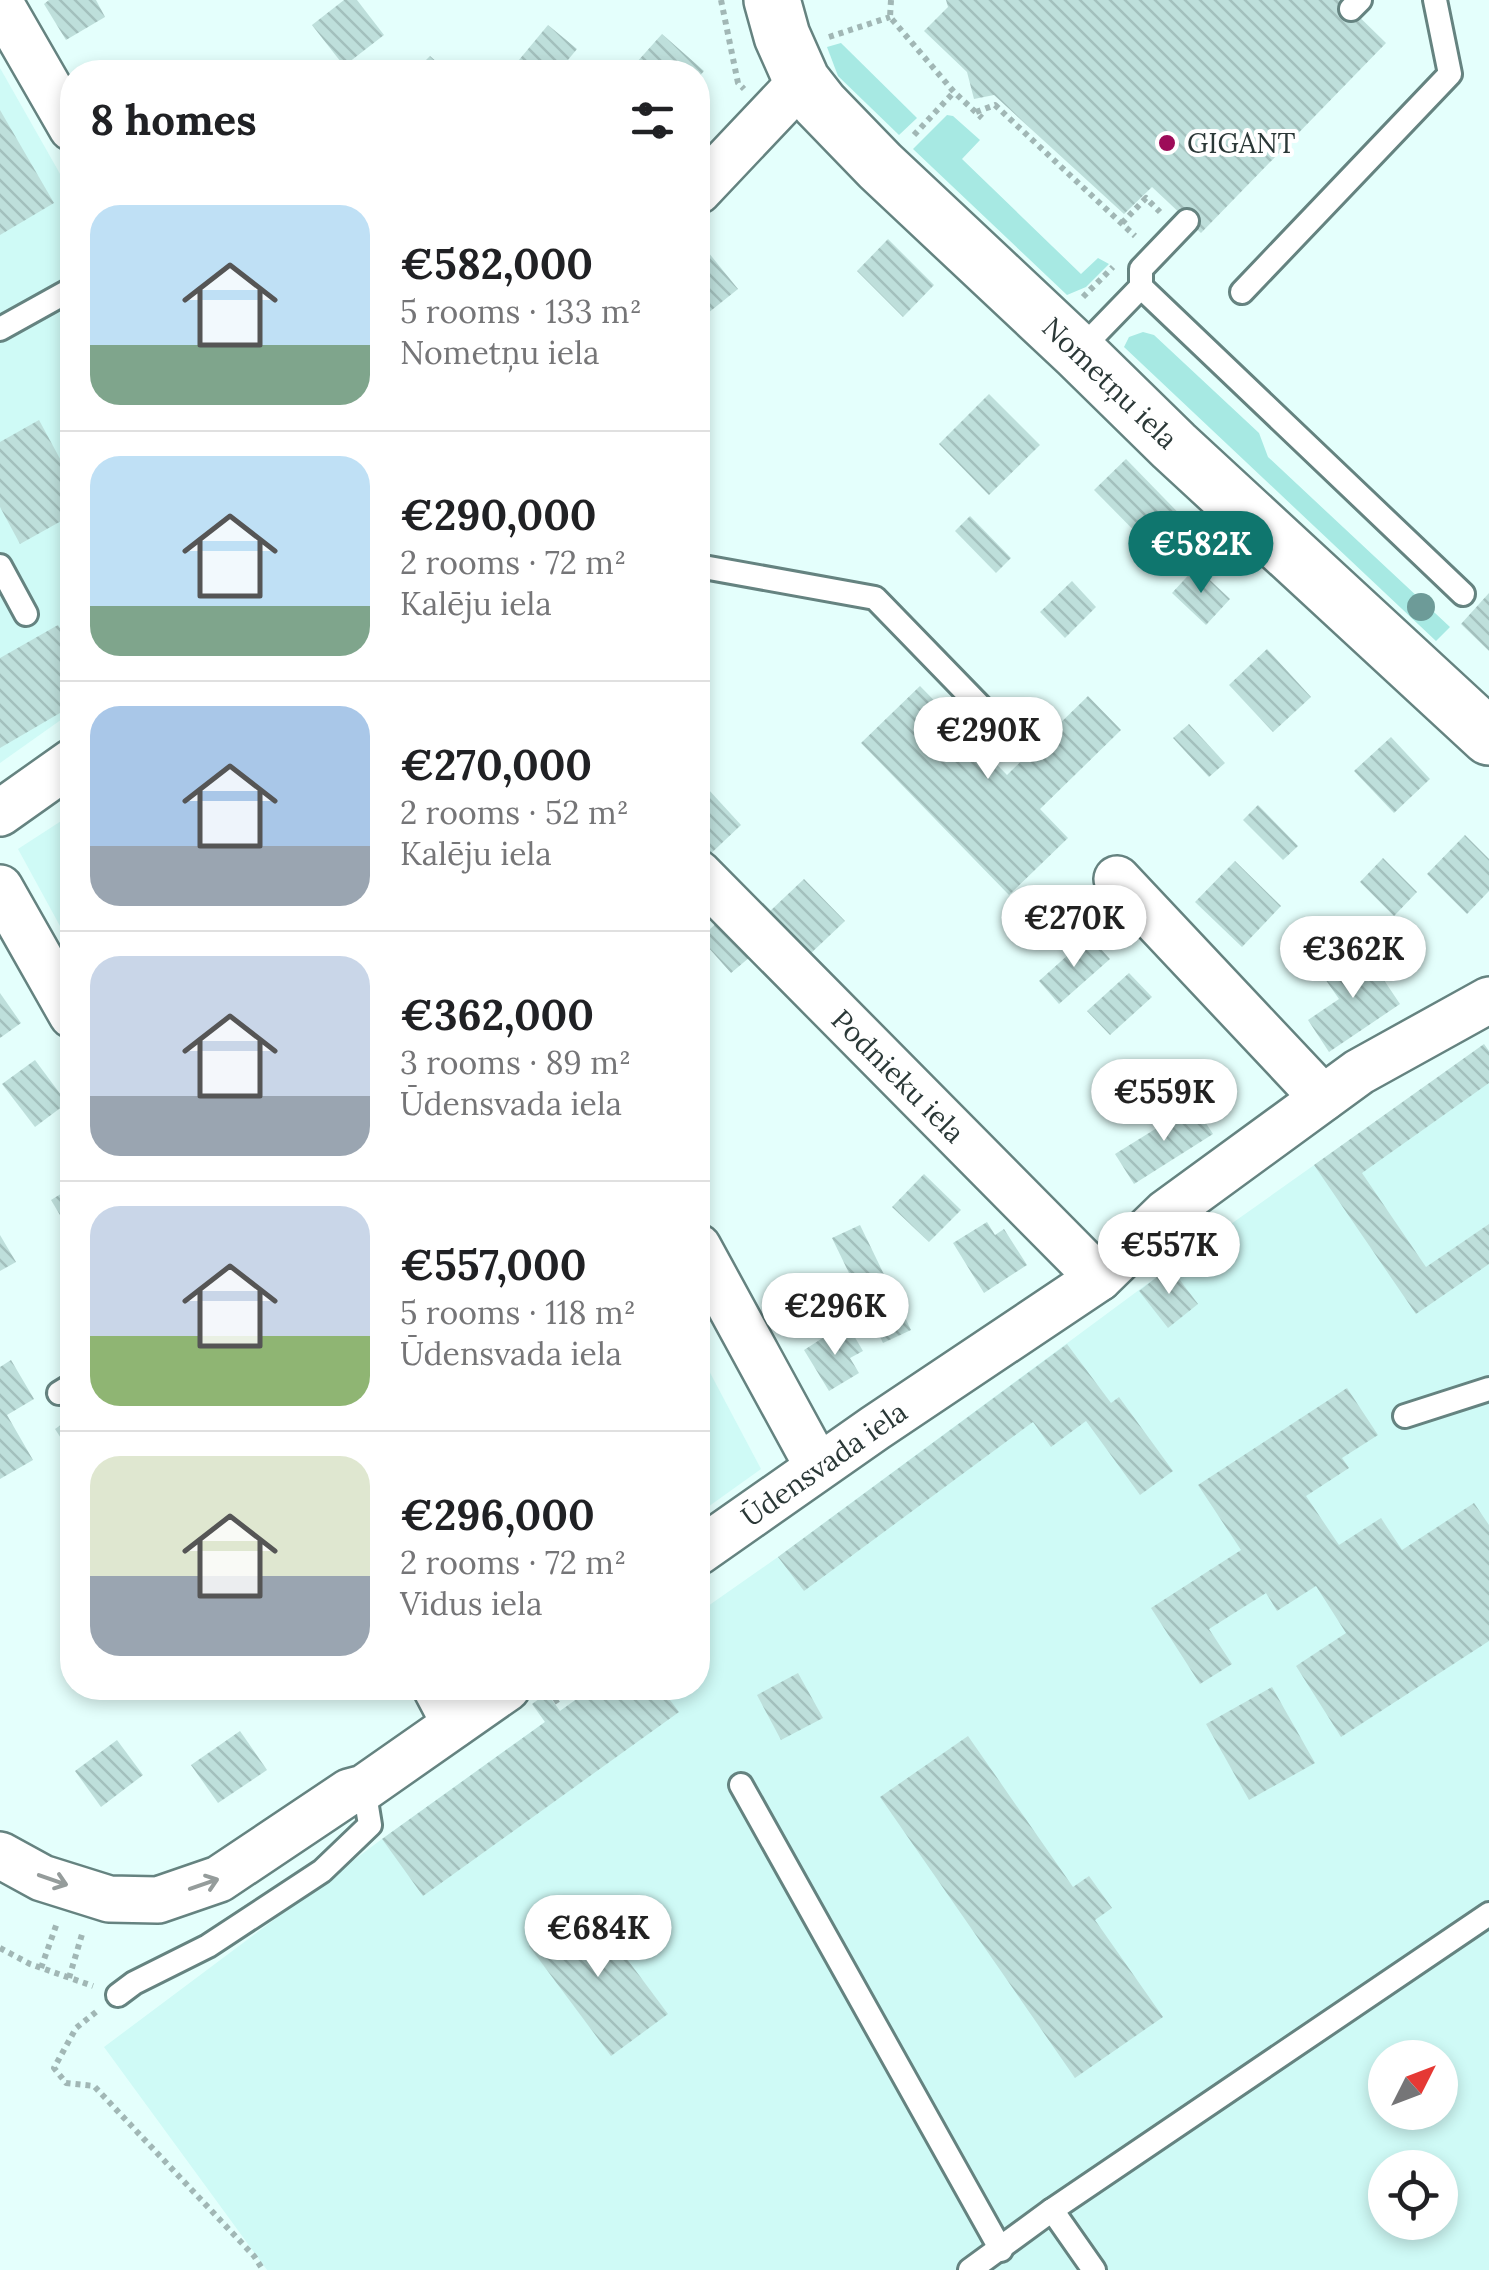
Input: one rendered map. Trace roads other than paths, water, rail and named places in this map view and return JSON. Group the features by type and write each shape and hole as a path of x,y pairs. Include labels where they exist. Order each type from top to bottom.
{"street":[{"path":"0,3 60,107"},
{"path":"710,171 795,31"},
{"name":"Nometņu iela","path":"795,31 820,104 880,166 1174,446 1489,737"},
{"path":"0,813 60,770"},
{"path":"1117,880 1323,1098"},
{"name":"Podnieku iela","path":"710,885 1099,1278"},
{"path":"0,888 60,994"},
{"name":"Ūdensvada iela","path":"710,1544 1099,1278 1166,1213 1358,1072 1489,1000"},
{"path":"710,1269 818,1467"},
{"path":"0,1855 96,1913 158,1900 220,1878 356,1790 445,1706"}],"lane":[{"path":"1242,292 1450,74 1435,0"},
{"path":"1078,352 1141,287 1141,269 1187,221"},
{"path":"1141,287 1463,594"},
{"path":"0,329 60,296"},
{"path":"0,566 26,614"},
{"path":"710,568 875,598 1011,738"},
{"path":"1405,1416 1489,1389"},
{"path":"741,1785 1000,2250"},
{"path":"118,1995 208,1946 322,1872 370,1825 356,1790"},
{"path":"970,2270 1052,2210 1489,1914"},
{"path":"1052,2210 1094,2270"}],"place":[{"name":"GIGANT","path":"1167,143"}]}
